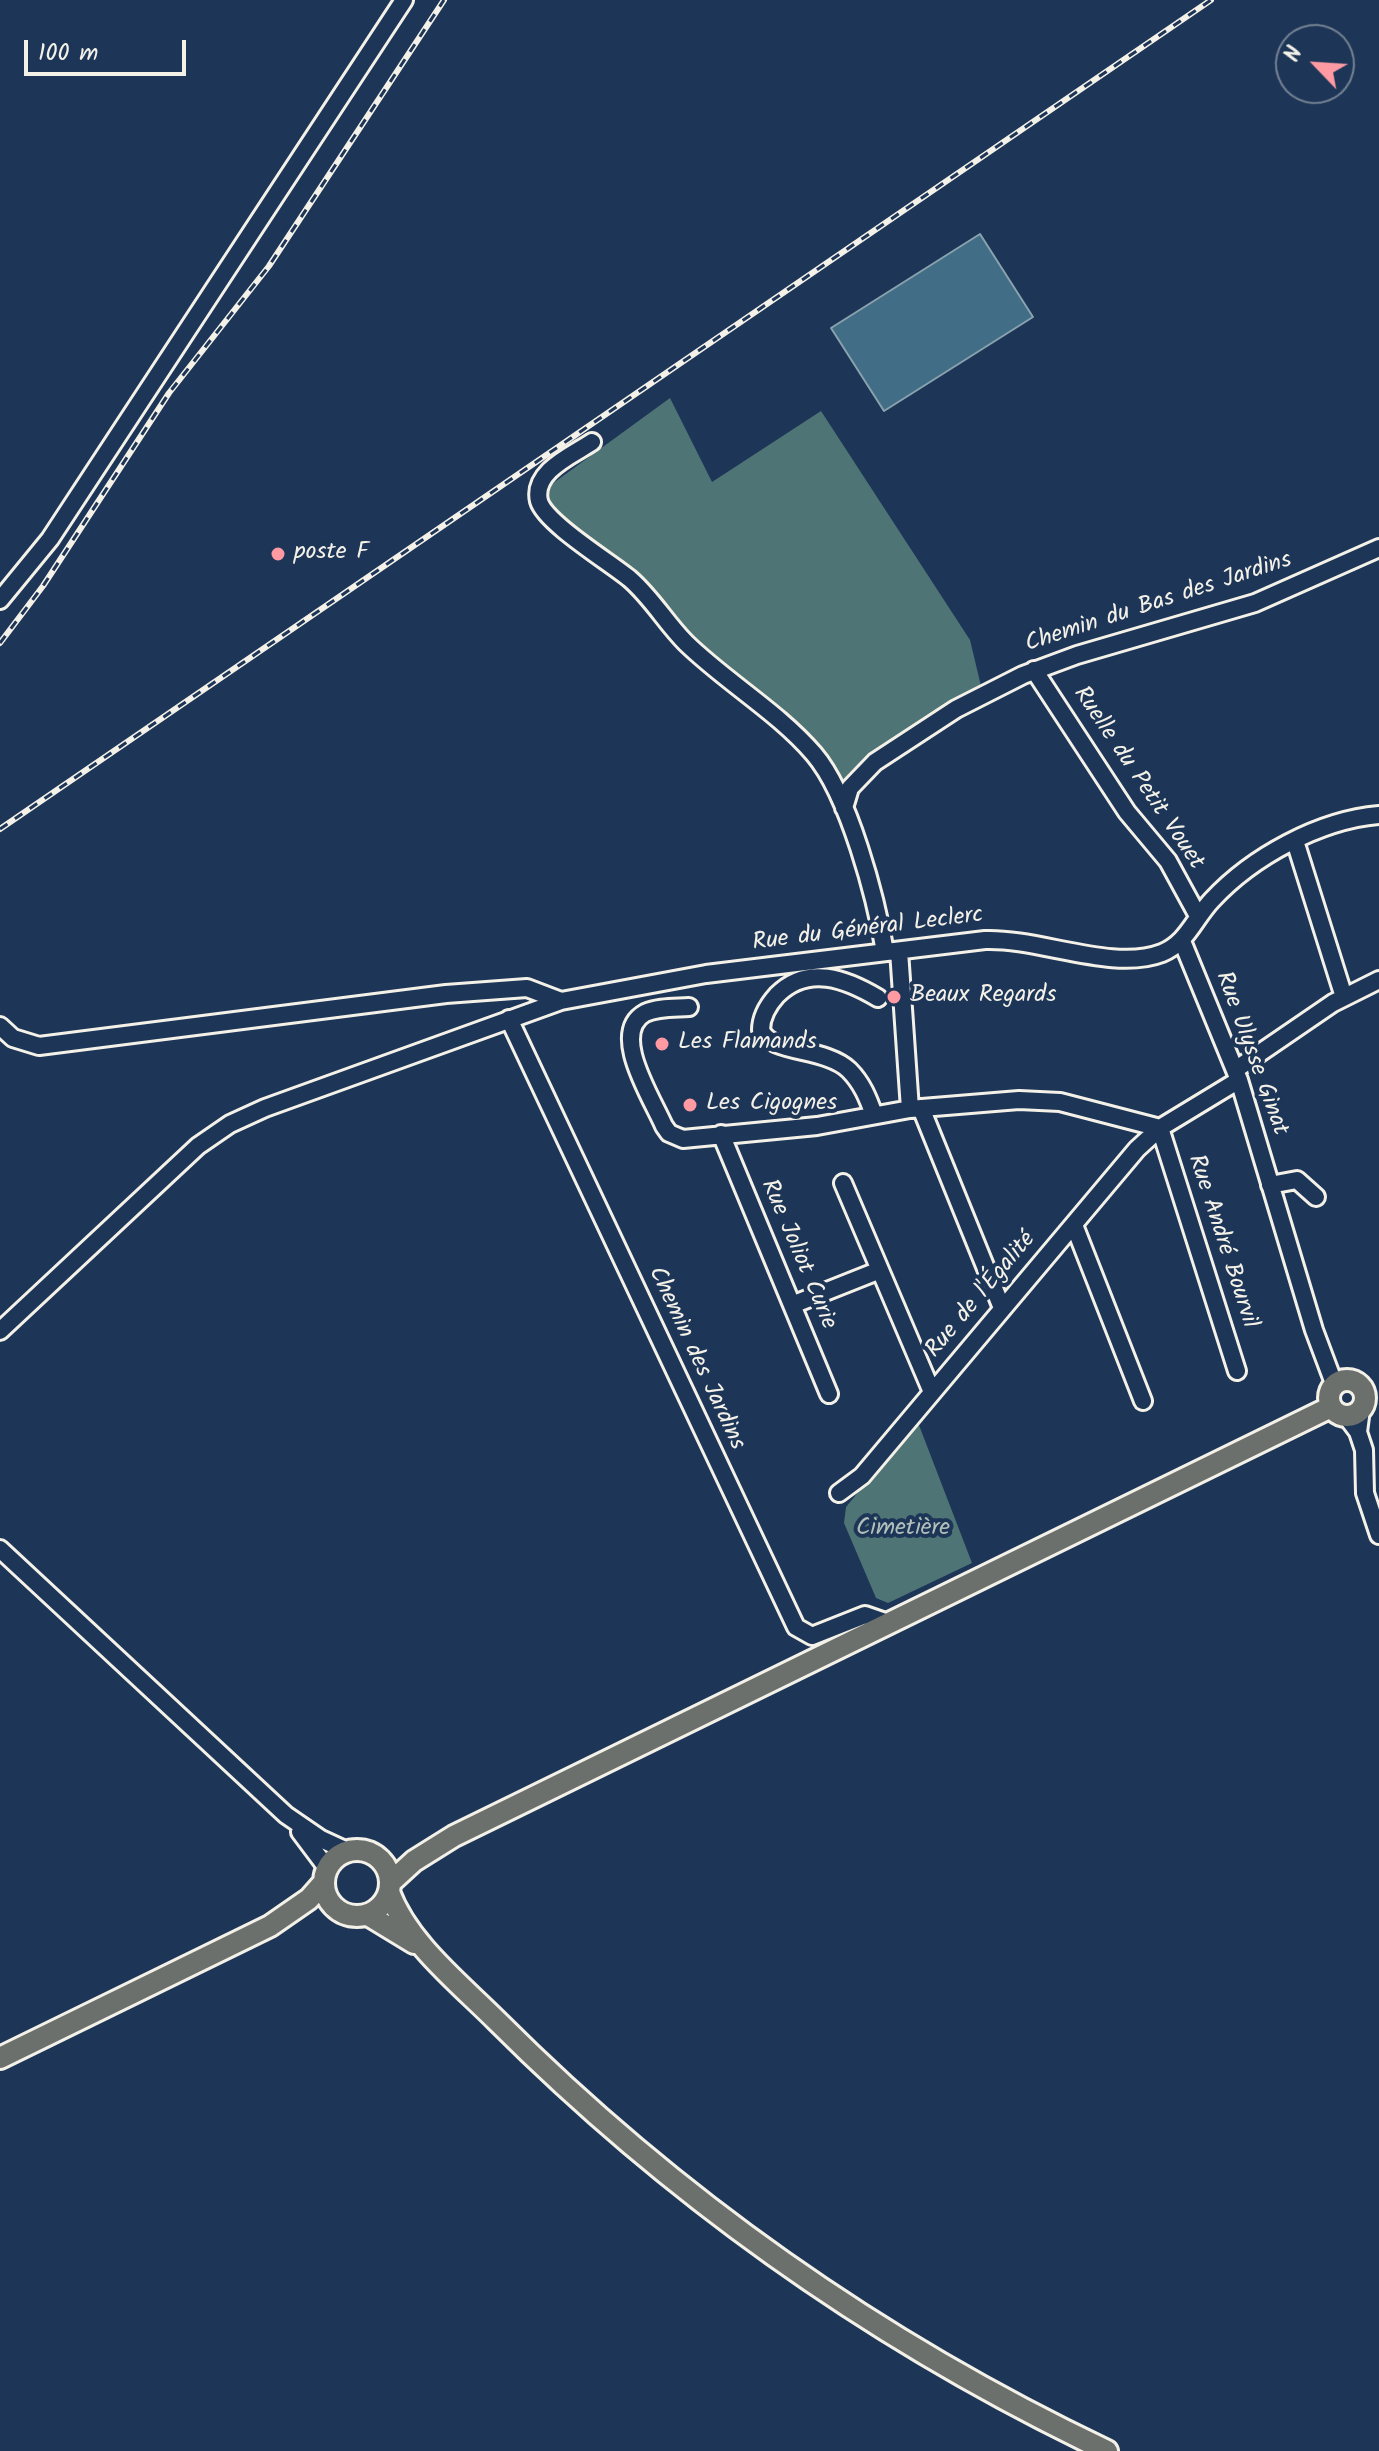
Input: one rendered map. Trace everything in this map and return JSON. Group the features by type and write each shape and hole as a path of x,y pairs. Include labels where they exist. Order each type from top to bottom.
{"main road":[{"path":"1352,1382 1357,1406 1330,1391 1335,1386 1352,1382"},
{"path":"270,1926 319,1912 339,1911 358,1917 368,1915 377,1910 390,1888 414,1861 454,1836 888,1623 1357,1406"},
{"path":"375,1855 410,1850 454,1836"},
{"path":"0,2058 270,1926 309,1899 347,1851 366,1851 383,1862 400,1916 424,1949 612,2130 727,2224 817,2288 914,2350 1026,2412 1107,2451"},
{"path":"326,1875 328,1899 339,1911"},
{"path":"368,1915 424,1949"}],"street":[{"path":"0,600 50,539 404,0"},
{"path":"592,442 550,469 544,477 539,501 545,512 631,580 654,602 684,642 807,747 826,772 844,808 892,951 916,1109 1002,1308"},
{"name":"Chemin du Bas des Jardins","path":"844,808 850,788 869,767 956,709 1034,670 1255,603 1379,548"},
{"name":"Ruelle du Petit Vouet","path":"1034,670 1127,812 1168,861 1198,916"},
{"path":"1182,941 1198,916 1236,879 1295,841 1351,821 1379,815"},
{"path":"1295,841 1344,997"},
{"name":"Rue du Général Leclerc","path":"0,1331 181,1160 230,1124 292,1097 561,1001 706,974 998,939 1133,958 1159,954 1182,941"},
{"name":"Rue Ulysse Ginat","path":"1182,941 1237,1075 1335,1386"},
{"path":"874,1115 864,1089 846,1068 819,1053 772,1044 761,1030 763,1016 773,1000 789,985 805,978 838,979 878,998"},
{"name":"Rue de l'Égalité","path":"839,1493 862,1476 1137,1149 1160,1128 1344,997 1379,980"},
{"path":"0,1026 13,1038 39,1046 446,994 527,988 561,1001"},
{"path":"689,1007 644,1014 634,1022 628,1043 669,1133 683,1139 831,1124 916,1109 1038,1100 1082,1107 1160,1128"},
{"name":"Chemin des Jardins","path":"509,1019 796,1627 812,1636 865,1615 888,1623"},
{"name":"Rue André Bourvil","path":"1160,1128 1237,1371"},
{"name":"Rue Joliot Curie","path":"721,1134 829,1394"},
{"path":"1270,1185 1297,1180 1316,1197"},
{"path":"843,1183 932,1392"},
{"path":"1074,1225 1143,1401"},
{"path":"792,1305 880,1270"},
{"path":"1357,1406 1364,1450 1365,1493 1379,1534"},
{"path":"0,1549 286,1815 321,1839 347,1851"},
{"path":"286,1815 326,1875"}],"green space":[{"path":"670,398 712,482 821,411 970,640 981,686 847,793 591,549 530,500"},
{"name":"Cimetière","path":"917,1420 972,1563 888,1603 876,1598 844,1523 846,1507"}],"water":[{"path":"980,234 1033,317 884,411 831,328"}],"railway":[{"path":"0,643 43,586 169,393 269,266 444,0"},
{"path":"0,829 1211,0"}],"place":[{"name":"poste F","path":"278,554"},
{"name":"Beaux Regards","path":"894,997"},
{"name":"Les Flamands","path":"662,1044"},
{"name":"Les Cigognes","path":"690,1105"}]}
